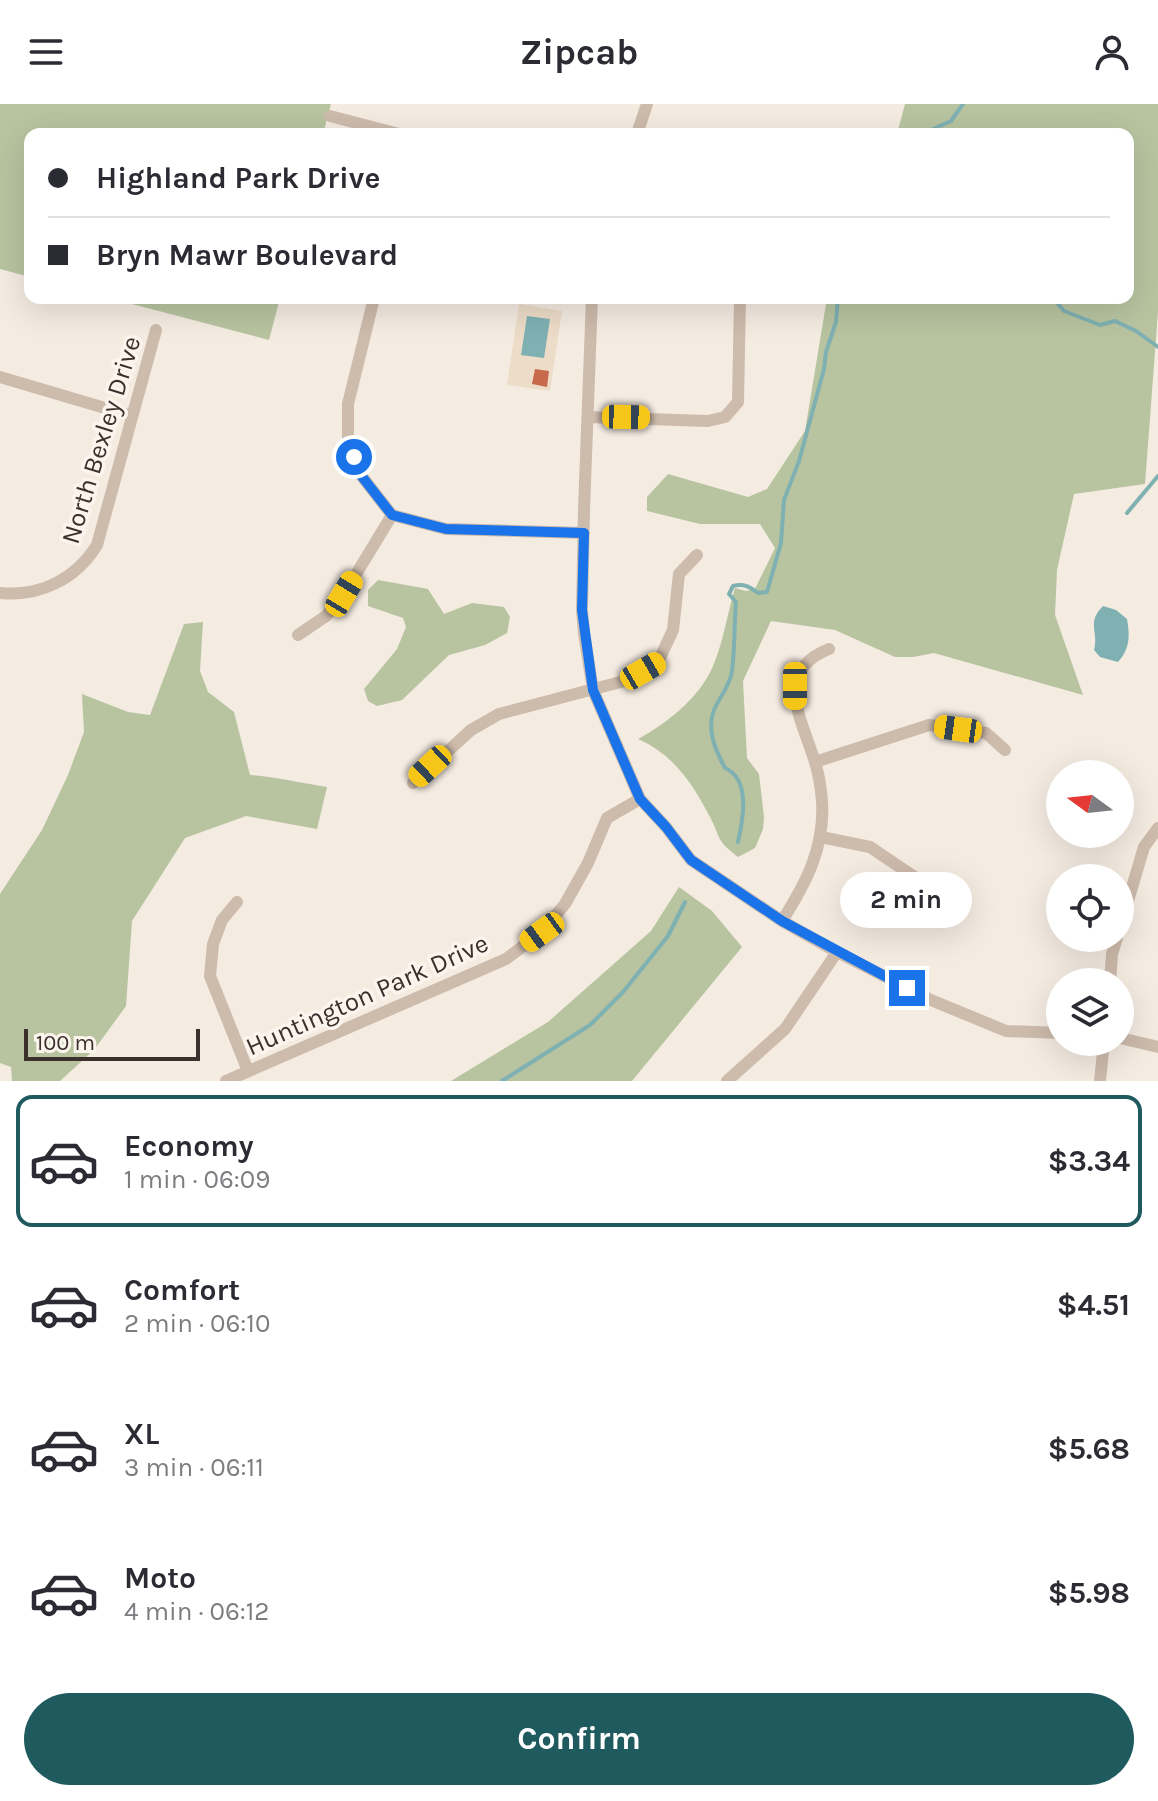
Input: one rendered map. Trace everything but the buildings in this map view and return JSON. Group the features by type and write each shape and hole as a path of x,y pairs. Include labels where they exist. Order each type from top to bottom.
{"street":[{"path":"639,128 647,104"},
{"path":"330,116 376,128"},
{"path":"373,304 348,404 348,440 360,474 392,515 446,529 584,533"},
{"path":"592,304 582,610 593,690 640,799 691,860 782,921 931,1000 1006,1031 1046,1032"},
{"path":"588,417 708,421 725,417 738,402 740,304"},
{"name":"North Bexley Drive","path":"0,593 21,595 64,580 86,562 97,545 156,330"},
{"path":"0,377 132,416"},
{"path":"298,635 326,616 344,594 392,515"},
{"path":"413,783 471,730 499,714 628,680 658,662 673,630 679,574 697,555"},
{"path":"782,921 806,883 821,837 822,800 815,762 795,708 795,686 804,666 814,655 829,649"},
{"path":"815,762 929,725 986,733 1005,750"},
{"name":"Huntington Park Drive","path":"226,1081 506,959 542,932 565,904 588,863 607,818 640,799"},
{"path":"1134,881 1144,847 1158,828"},
{"path":"821,837 870,847 931,888 961,894"},
{"path":"237,902 222,920 213,944 210,976 248,1071"},
{"path":"727,1081 785,1029 837,952"},
{"path":"1134,1041 1158,1047"},
{"path":"1100,1081 1103,1056"}],"green space":[{"path":"0,104 331,104 325,128 24,128 24,275 0,269"},
{"path":"905,104 1158,104 1158,312 1145,484 1074,494 1057,570 1055,615 1083,695 934,653 895,657 835,630 771,621 743,681 747,758 759,774 763,829 755,848 738,857 722,842 681,771 662,753 638,739 673,716 702,685 718,652 735,588 746,591 755,589 775,548 760,524 700,524 647,511 647,497 668,474 748,497 767,489 805,431 826,304 1134,304 1134,128 899,128"},
{"path":"132,304 278,304 269,340"},
{"path":"378,580 428,589 444,614 472,603 504,607 510,617 507,633 485,645 449,655 402,700 377,706 368,701 364,689 397,649 406,627 403,618 368,606 368,590"},
{"path":"203,622 200,671 208,692 234,712 250,775 327,787 317,829 246,816 185,838 132,921 126,1006 94,1050 60,1081 12,1081 11,1067 0,1063 0,894 42,830 68,775 84,732 82,694 128,712 150,715 184,624"},
{"path":"679,887 712,911 742,947 632,1081 451,1081 548,1022 651,931"}],"shaded area":[{"path":"519,304 562,311 550,391 507,385"}],"water":[{"path":"527,316 550,319 544,358 521,355"},
{"path":"1103,606 1116,610 1127,619 1128,642 1118,662 1100,657 1094,650 1095,617"}],"waterway":[{"path":"935,128 951,121 963,104"},
{"path":"738,842 743,812 742,790 739,781 725,768 718,755 711,725 714,710 732,671 736,602 729,594 733,586 740,585 758,593 767,592 781,543 784,500 799,461 836,322 838,304"},
{"path":"1058,304 1064,311 1100,325 1115,321 1158,347"},
{"path":"1127,513 1158,476"},
{"path":"502,1081 590,1025 623,992 668,936 685,902"}],"route":[{"path":"354,457 360,474 392,515 446,529 584,533 582,610 593,690 640,799 691,860 782,921 907,988"}]}
